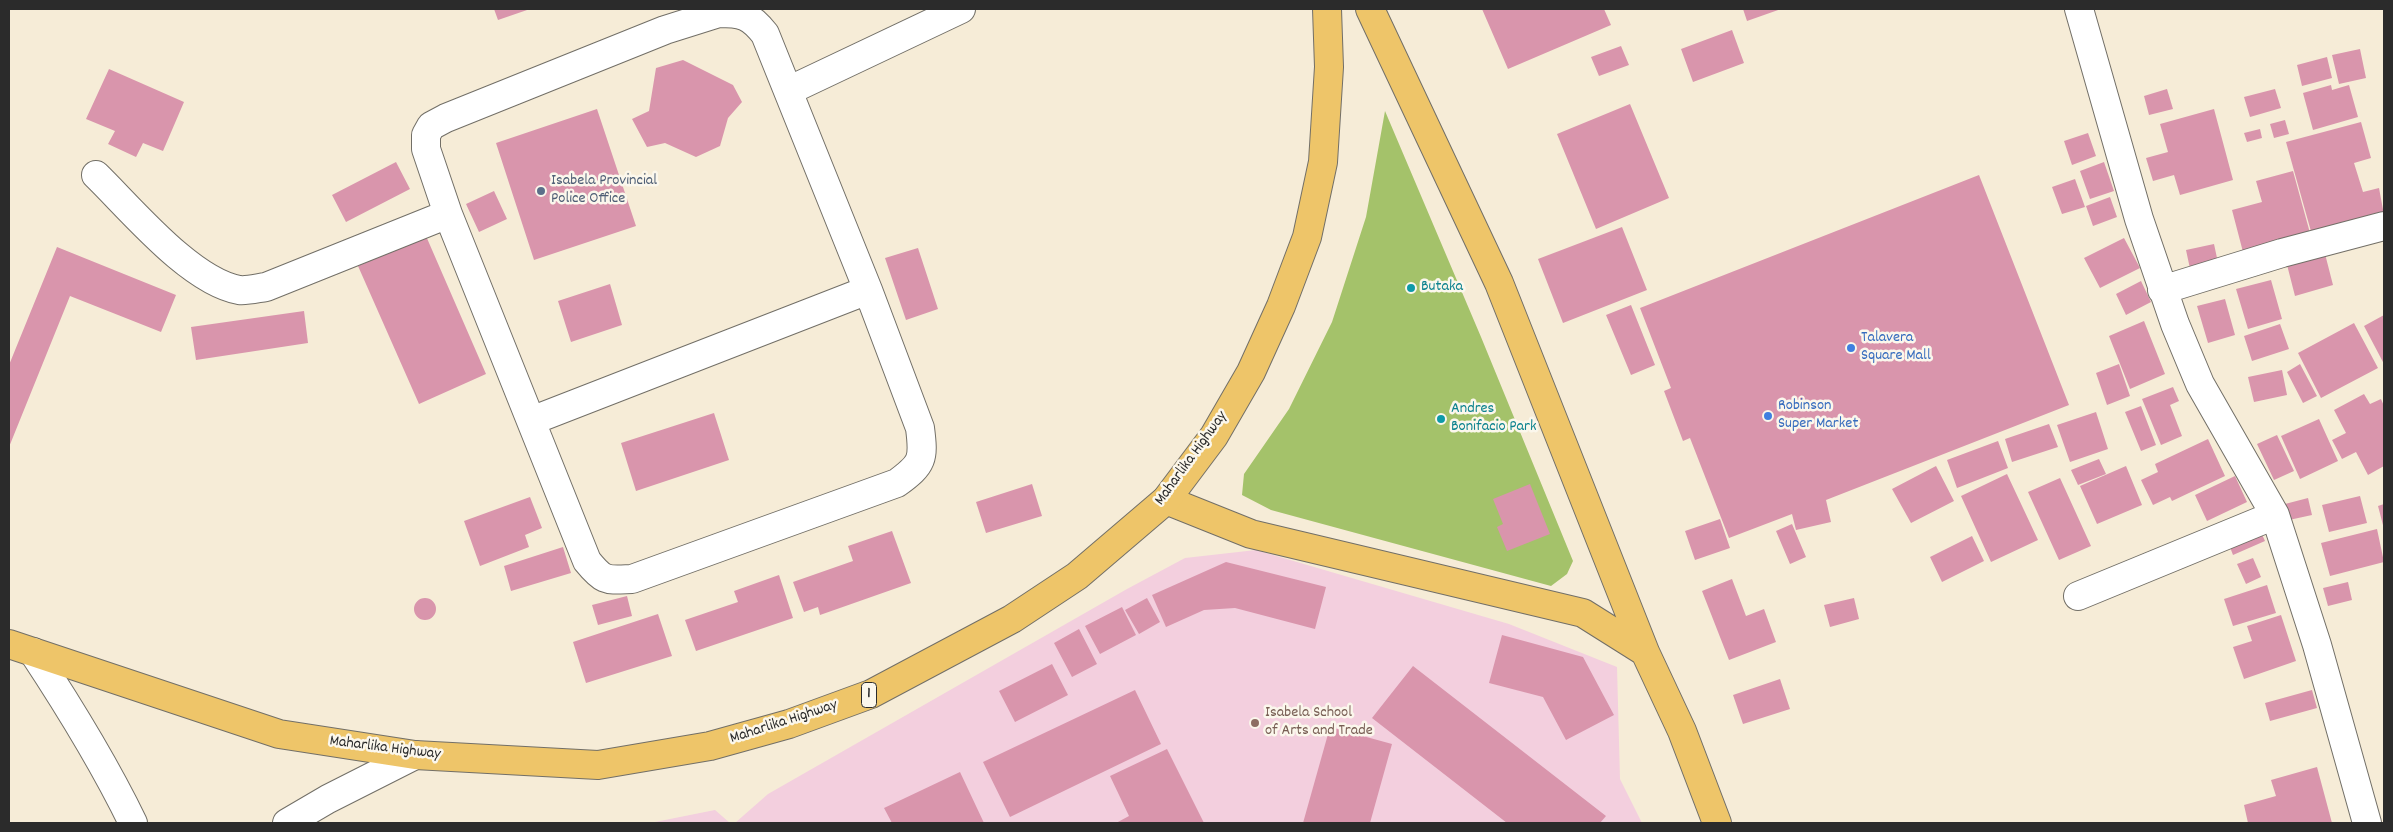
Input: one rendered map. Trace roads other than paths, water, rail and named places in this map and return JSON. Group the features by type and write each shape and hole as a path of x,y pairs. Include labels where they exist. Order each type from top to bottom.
{"main road":[{"name":"Maharlika Highway","path":"21,648 279,734 415,755 598,765 710,746 789,724 871,694 1012,618 1077,576 1166,500 1214,436 1251,372 1281,306 1307,237 1323,162 1329,67 1327,9"},
{"path":"1370,9 1499,283 1645,652 1682,731 1717,823"},
{"path":"1166,500 1251,534 1583,613 1645,652"}],"street":[{"path":"788,91 960,9"},
{"path":"2079,9 2139,219 2162,290 2200,384 2274,515 2317,645 2367,823"},
{"path":"736,13 755,21 765,34 788,91 868,290 920,428 923,452 916,470 897,483 632,579 612,580 599,576 587,561 448,214 426,149 426,135 431,126 446,118 662,19 736,13"},
{"path":"96,174 176,255 211,278 240,290 266,287 448,214"},
{"path":"2162,290 2282,253 2384,226"},
{"path":"531,421 868,290"},
{"path":"2078,596 2274,515"},
{"path":"21,648 80,723 133,823"},
{"path":"287,823 328,799 415,755"}],"place":[{"name":"Isabela Provincial Police Office","path":"541,191"},
{"name":"Butaka","path":"1411,288"},
{"name":"Talavera Square Mall","path":"1851,348"},
{"name":"Robinson Super Market","path":"1768,416"},
{"name":"Andres Bonifacio Park","path":"1441,419"},
{"name":"Isabela School of Arts and Trade","path":"1255,723"}]}
